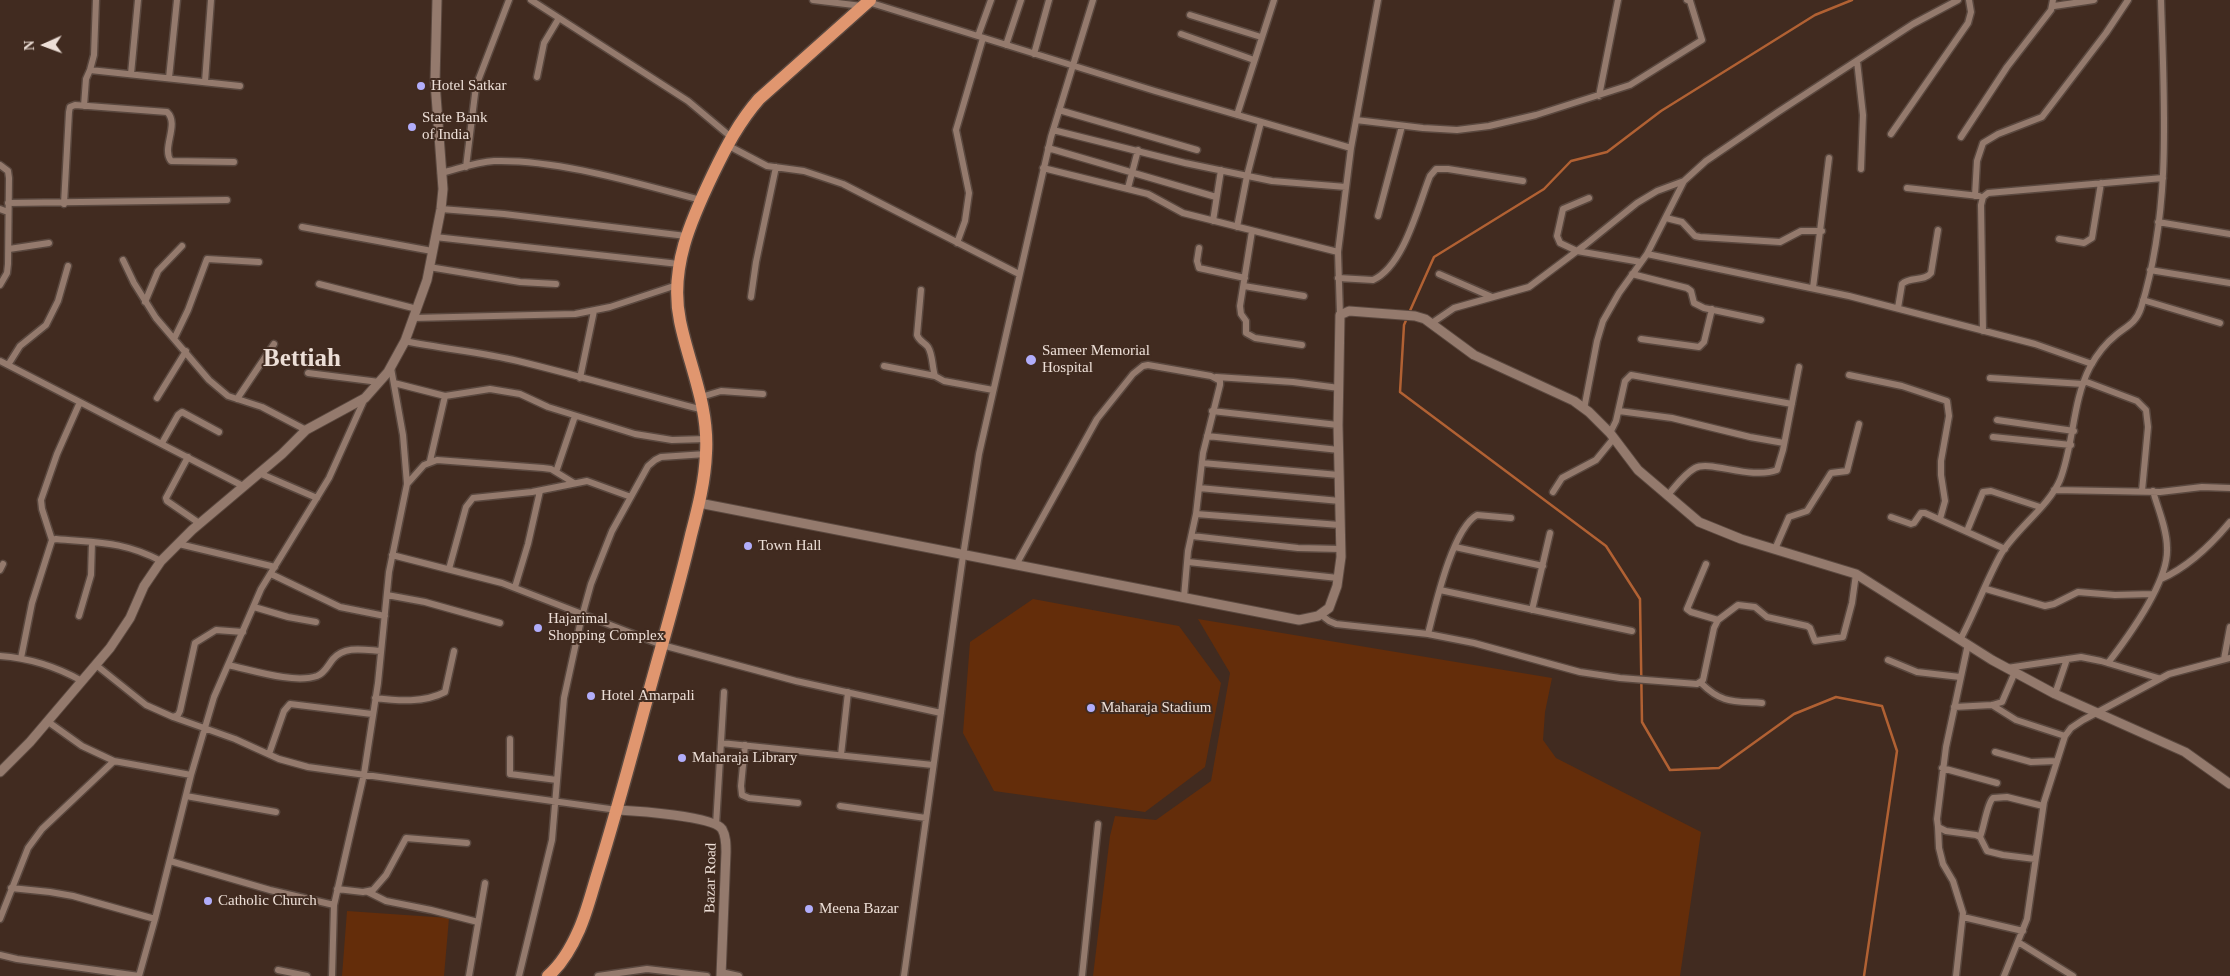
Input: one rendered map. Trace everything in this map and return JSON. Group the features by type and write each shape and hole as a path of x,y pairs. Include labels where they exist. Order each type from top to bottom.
{"highway":[{"path":"548,976 568,953 580,928 618,810 699,503 707,439 702,404 680,320 677,285 679,264 686,236 729,141 747,113 759,99 867,3"}],"street":[{"path":"84,106 86,79 94,55 96,0"},
{"path":"131,74 138,0"},
{"path":"169,78 177,0"},
{"path":"205,82 211,0"},
{"path":"0,954 17,959 139,976 156,919 191,775 214,697 261,588 329,478 365,398 390,368 406,341 415,313 429,267 443,189 435,82 437,0"},
{"path":"466,167 476,86 509,0"},
{"path":"531,0 688,101 729,141 761,164 804,171 844,184 1019,274"},
{"path":"813,0 867,3 1072,66 1351,148"},
{"path":"957,243 964,221 969,193 956,130 991,0"},
{"path":"1006,45 1021,0"},
{"path":"1034,54 1049,0"},
{"path":"904,976 979,454 1052,130 1092,0"},
{"path":"1237,115 1274,0"},
{"path":"699,503 1299,620 1320,614 1329,608 1338,578 1340,549 1338,425 1340,315 1338,252 1351,148 1378,0"},
{"path":"1599,96 1618,0"},
{"path":"1356,120 1422,128 1472,129 1536,115 1630,86 1702,40 1690,1 1688,0"},
{"path":"1584,409 1597,341 1611,305 1646,254 1684,181 1706,161 1913,24 1958,0"},
{"path":"1891,134 1968,23 1971,12 1969,0"},
{"path":"1962,136 2007,67 2053,3 2094,0"},
{"path":"1975,196 1978,153 1983,143 1998,134 2042,117 2106,33 2128,0"},
{"path":"1956,976 1963,917 1958,893 1943,864 1939,848 1938,827 1942,768 1960,677 1964,642 2005,549 2059,482 2071,445 2084,383 2092,364 2115,336 2137,318 2143,300 2158,222 2165,151 2161,0"},
{"path":"1190,15 1261,37"},
{"path":"537,77 544,44 559,18"},
{"path":"1181,34 1254,60"},
{"path":"1857,61 1863,115 1860,169"},
{"path":"90,70 240,86"},
{"path":"64,204 68,112 70,107 75,105 167,112 171,119 168,155 171,161 234,162"},
{"path":"1058,110 1197,150"},
{"path":"1237,227 1247,176 1261,122"},
{"path":"1378,216 1402,126"},
{"path":"1052,130 1185,163 1272,181 1346,187"},
{"path":"1048,148 1216,197"},
{"path":"1128,188 1138,150"},
{"path":"1813,288 1822,231 1829,158"},
{"path":"441,173 494,161 557,166 701,200"},
{"path":"0,164 8,171 7,274 0,286"},
{"path":"751,297 756,262 776,167"},
{"path":"1043,168 1148,194 1178,212 1338,252"},
{"path":"1338,278 1374,280 1387,270 1408,236 1430,176 1436,169 1448,168 1523,181"},
{"path":"1212,221 1221,170"},
{"path":"1983,331 1981,205 1983,197 1988,193 2163,178"},
{"path":"1432,324 1454,308 1529,287 1577,252 1637,203 1657,190 1684,181"},
{"path":"2059,239 2079,243 2092,238 2101,183"},
{"path":"1907,188 1983,197"},
{"path":"1589,198 1567,206 1561,213 1558,240 1564,246 1577,252 1640,262"},
{"path":"8,203 64,204 227,200"},
{"path":"0,209 8,212"},
{"path":"440,209 504,214 686,236"},
{"path":"1666,218 1682,222 1695,236 1700,237 1780,242 1801,231 1822,231"},
{"path":"2158,222 2230,234"},
{"path":"302,227 432,252"},
{"path":"1898,308 1904,281 1924,278 1931,273 1938,230"},
{"path":"1252,231 1240,311 1246,321 1246,333 1249,336 1302,345"},
{"path":"435,237 679,264"},
{"path":"8,249 49,243"},
{"path":"145,302 158,271 182,246"},
{"path":"1199,248 1197,261 1199,268 1245,278"},
{"path":"1646,254 1813,288 1898,308 2050,349 2092,364"},
{"path":"174,339 188,310 207,259 259,262"},
{"path":"123,260 145,302 209,380 228,396 262,407 306,430"},
{"path":"8,365 20,346 46,324 58,301 68,266"},
{"path":"429,267 525,283 556,284"},
{"path":"2150,270 2230,283"},
{"path":"1439,274 1493,298"},
{"path":"1632,274 1687,288 1691,291 1694,303 1761,320"},
{"path":"319,284 415,313 575,314 594,311 677,285"},
{"path":"1244,286 1304,296"},
{"path":"922,290 917,335 930,350 935,376"},
{"path":"2143,300 2220,323"},
{"path":"1641,340 1699,347 1704,342 1712,309"},
{"path":"580,378 594,311"},
{"path":"1340,315 1350,311 1415,316 1432,324 1474,355 1574,401 1612,436 1638,470 1699,522 1741,539 1856,574 2011,670 2055,694 2185,752 2230,784"},
{"path":"406,341 439,349 486,354 580,378 702,404 720,391 763,394"},
{"path":"238,399 274,344"},
{"path":"157,398 186,351"},
{"path":"0,361 243,486"},
{"path":"1016,565 1097,419 1133,374 1143,366 1148,365 1216,378 1283,381 1339,388"},
{"path":"884,366 935,376 944,381 993,390"},
{"path":"1667,496 1692,469 1701,466 1756,474 1777,470 1799,367"},
{"path":"332,976 334,905 355,822 364,774 392,555 407,484 403,436 390,368"},
{"path":"308,373 379,382"},
{"path":"1553,492 1562,478 1596,460 1612,436 1625,381 1631,375 1792,404"},
{"path":"1849,376 1902,386 1947,401 1949,416 1941,468 1945,501 1940,519"},
{"path":"1184,598 1202,463 1212,411 1220,386 1216,378"},
{"path":"1990,378 2084,383 2137,401 2146,410 2148,426 2142,491"},
{"path":"394,383 445,396 490,389 520,394 574,416 656,438 707,439"},
{"path":"407,484 430,462 445,396"},
{"path":"0,772 48,721 96,665 130,618 144,586 161,561 306,430 365,398"},
{"path":"21,658 32,603 52,540 41,500 57,454 80,402"},
{"path":"1212,411 1338,425"},
{"path":"1619,411 1672,418 1750,437 1784,443"},
{"path":"162,443 178,415 182,412 219,432"},
{"path":"556,472 574,416"},
{"path":"1998,420 2074,431"},
{"path":"1775,549 1789,517 1807,511 1831,473 1847,471 1859,424"},
{"path":"1207,436 1339,450"},
{"path":"1993,437 2071,445"},
{"path":"519,976 552,840 564,698 591,584 604,551 648,466 654,460 671,455 706,454"},
{"path":"188,457 166,498 167,502 200,524"},
{"path":"430,462 458,460 543,468 556,472 574,483"},
{"path":"1202,463 1339,475"},
{"path":"259,474 317,498"},
{"path":"449,569 469,502 479,497 540,491 574,483 594,482 631,497"},
{"path":"2054,490 2153,491 2202,487 2230,488"},
{"path":"1199,488 1340,501"},
{"path":"515,587 528,544 540,491"},
{"path":"1967,531 1982,492 1991,491 2040,507"},
{"path":"2108,663 2129,634 2152,594 2167,559 2168,547 2153,491"},
{"path":"1891,517 1911,524 1914,523 1921,513 1940,519 2005,549"},
{"path":"1196,514 1340,525"},
{"path":"1428,634 1440,590 1455,547 1468,523 1477,515 1511,518"},
{"path":"2160,579 2174,573 2200,553 2217,538 2230,522"},
{"path":"1532,610 1550,533"},
{"path":"1192,536 1298,548 1340,549"},
{"path":"52,540 92,542 130,547 161,561"},
{"path":"79,616 91,575 92,542"},
{"path":"178,544 275,567"},
{"path":"1455,547 1542,566"},
{"path":"392,555 515,587 582,616 662,645 796,681 941,713"},
{"path":"1188,562 1338,578"},
{"path":"1706,564 1687,608 1691,612 1718,620"},
{"path":"271,574 340,607 385,616"},
{"path":"1701,683 1714,628 1718,620 1732,608 1742,604 1755,607 1767,617 1807,626 1810,628 1815,641 1844,637 1856,574"},
{"path":"1986,589 2045,606 2054,604 2078,592 2115,595 2152,594"},
{"path":"1440,590 1632,631"},
{"path":"387,594 434,604 500,623"},
{"path":"254,607 288,617 316,622"},
{"path":"1320,614 1336,624 1428,634 1482,645 1580,672 1636,679 1692,684 1701,683 1722,699 1762,703"},
{"path":"2004,976 2023,931 2044,806 2065,736 2071,728 2158,678 2181,669 2227,659 2230,626"},
{"path":"173,717 178,715 180,711 195,643 216,630 242,632"},
{"path":"228,665 275,676 311,677 324,671 340,653 354,649 381,651"},
{"path":"375,698 405,701 429,698 445,692 454,651"},
{"path":"0,656 21,658 58,668 82,681"},
{"path":"2011,670 2067,659 2090,658 2158,678"},
{"path":"2055,694 2067,659"},
{"path":"1888,660 1917,672 1960,677"},
{"path":"96,665 146,705 173,717 235,739 279,759 308,766 618,810"},
{"path":"1954,707 1992,705 2002,702 2011,670"},
{"path":"716,825 724,692"},
{"path":"841,755 848,692"},
{"path":"268,754 284,710 290,704 372,714"},
{"path":"1992,705 2016,720 2065,736"},
{"path":"48,721 82,746 114,761 191,775"},
{"path":"510,739 510,774 557,780"},
{"path":"721,743 933,765"},
{"path":"745,745 741,786 742,795 749,798 798,803"},
{"path":"1995,752 2031,762 2056,761"},
{"path":"0,919 28,848 42,829 114,761"},
{"path":"1942,768 1997,783"},
{"path":"186,796 276,812"},
{"path":"2035,859 1987,851 1980,837 1985,825 1989,802 1993,798 2007,797 2044,806"},
{"path":"840,806 926,818"},
{"name":"Bazar Road","path":"618,810 688,818 721,827 726,837 721,974"},
{"path":"1082,976 1098,824"},
{"path":"1938,827 1946,831 1980,837"},
{"path":"368,892 386,875 406,838 467,843"},
{"path":"170,861 270,890 334,905"},
{"path":"469,976 485,883"},
{"path":"11,888 73,896 156,919"},
{"path":"337,889 368,892 386,901 478,922"},
{"path":"0,894 8,897"},
{"path":"1963,917 2023,931"},
{"path":"2018,942 2073,976"},
{"path":"278,970 307,976"},
{"path":"598,976 646,970 707,976"},
{"path":"721,974 738,976"}],"shaded area":[{"name":"Maharaja Stadium","path":"1033,599 1179,626 1221,683 1205,767 1145,812 994,791 963,733 970,642"},
{"path":"1198,619 1552,678 1545,712 1543,740 1556,758 1701,832 1680,976 1093,976 1110,836 1115,816 1156,820 1211,781 1230,673"},
{"path":"347,911 449,918 444,976 342,976"}],"waterway":[{"path":"1409,313 1434,257 1544,189 1571,161 1607,152 1661,111 1815,15 1852,0"},
{"path":"1407,318 1404,325 1400,392 1606,546 1640,599 1642,722 1670,770 1719,768 1794,714 1836,697 1882,706 1897,751 1864,976"}],"place":[{"name":"Hotel Satkar","path":"421,86"},
{"name":"State Bank of India","path":"412,127"},
{"name":"Sameer Memorial Hospital","path":"1031,360"},
{"name":"Town Hall","path":"748,546"},
{"name":"Hajarimal Shopping Complex","path":"538,628"},
{"name":"Hotel Amarpali","path":"591,696"},
{"name":"Maharaja Stadium","path":"1091,708"},
{"name":"Maharaja Library","path":"682,758"},
{"name":"Catholic Church","path":"208,901"},
{"name":"Meena Bazar","path":"809,909"}],"district":[{"name":"Bettiah","path":"302,360"}]}
